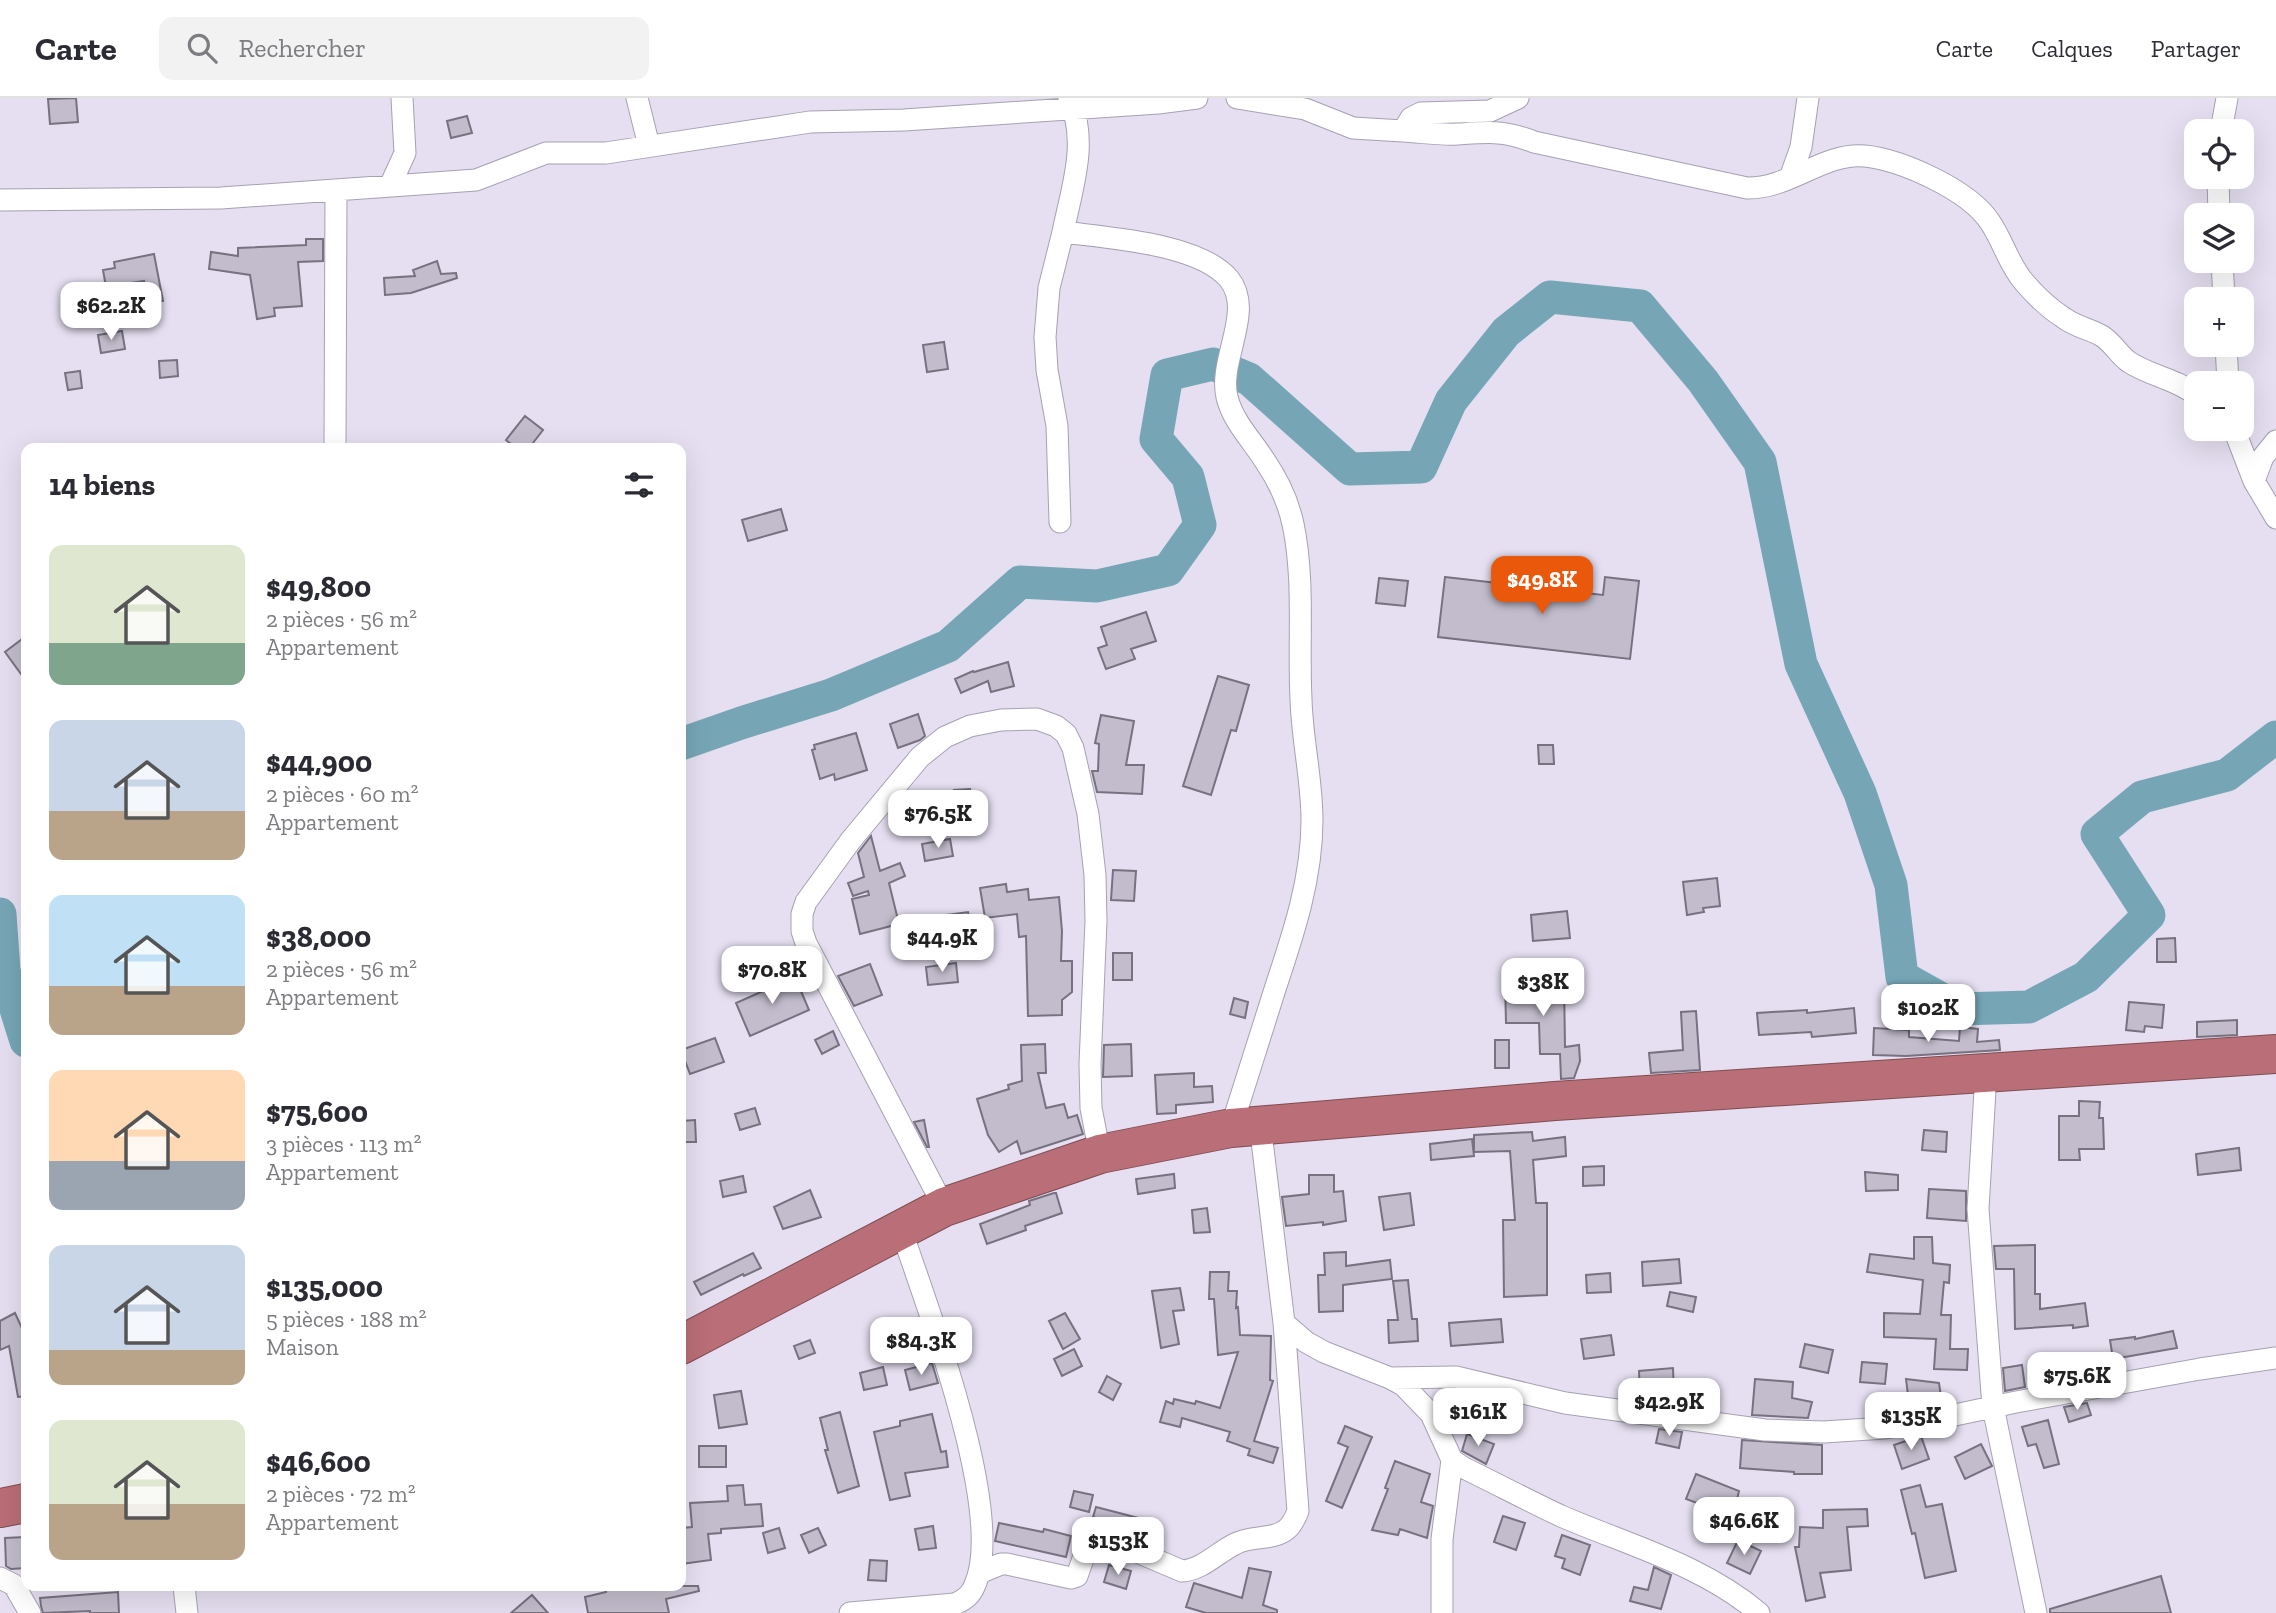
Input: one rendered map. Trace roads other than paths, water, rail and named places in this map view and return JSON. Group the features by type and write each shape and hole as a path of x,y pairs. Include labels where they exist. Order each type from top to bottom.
{"highway":[{"path":"686,1342 944,1207 1100,1154 1245,1126 1555,1101 2276,1054"},
{"path":"0,1508 21,1504"}],"street":[{"path":"390,186 405,153 402,98"},
{"path":"637,98 649,146"},
{"path":"0,200 188,199 476,180 546,153 590,154 830,120 904,120 1071,103 1194,98"},
{"path":"1237,98 1305,109 1353,128 1456,134 1490,131 1518,135 1534,142 1747,188 1790,178 1839,158 1853,155 1878,158 1934,177 1979,210 1989,220 2023,282 2062,317 2081,329 2102,336 2129,361 2184,386"},
{"path":"1403,131 1411,118 1421,113 1490,111 1518,98"},
{"path":"1790,178 1801,147 1808,98"},
{"path":"2223,119 2227,98"},
{"path":"1060,522 1057,426 1047,370 1045,337 1049,288 1077,169 1079,142 1071,103"},
{"path":"335,443 336,190"},
{"path":"979,1573 1007,1564 1071,1578 1077,1576 1085,1553 1128,1548 1182,1571 1192,1570 1236,1543 1286,1531 1298,1511 1284,1323 1245,1126 1304,893 1312,822 1301,701 1299,564 1293,523 1279,483 1234,416 1224,383 1227,359 1237,325 1238,304 1235,290 1228,278 1193,256 1161,246 1063,232"},
{"path":"2238,441 2255,481 2276,518"},
{"path":"2255,481 2263,457 2276,441"},
{"path":"944,1207 806,943 802,931 802,914 806,902 851,840 919,757 945,737 970,726 1001,720 1037,719 1056,726 1066,734 1073,748 1088,814 1096,875 1090,1064 1091,1108 1100,1154"},
{"path":"1986,1073 1978,1209 1993,1407 2036,1613"},
{"path":"850,1613 955,1604 967,1598 974,1588 982,1562 980,1504 963,1423 901,1229"},
{"path":"1284,1323 1306,1342 1324,1352 1403,1385 1431,1414 1452,1460 1442,1539 1442,1613"},
{"path":"1390,1378 1455,1377 1564,1403 1765,1430 1824,1432 1885,1428 2200,1369 2276,1358"},
{"path":"1452,1460 1561,1516 1655,1554 1720,1585 1738,1595 1759,1613"},
{"path":"0,1578 14,1585 30,1613"},
{"path":"185,1591 187,1613"}],"waterway":[{"path":"686,742 831,695 948,646 1020,582 1097,586 1168,570 1200,525 1188,477 1156,439 1167,375 1213,364 1249,379 1350,469 1421,467 1451,401 1506,332 1550,297 1640,306 1703,381 1760,462 1801,664 1860,793 1891,885 1902,977 1959,1009 2029,1007 2086,977 2149,915 2097,834 2142,797 2227,775 2276,737"},
{"path":"0,914 4,971 21,1025"}]}
